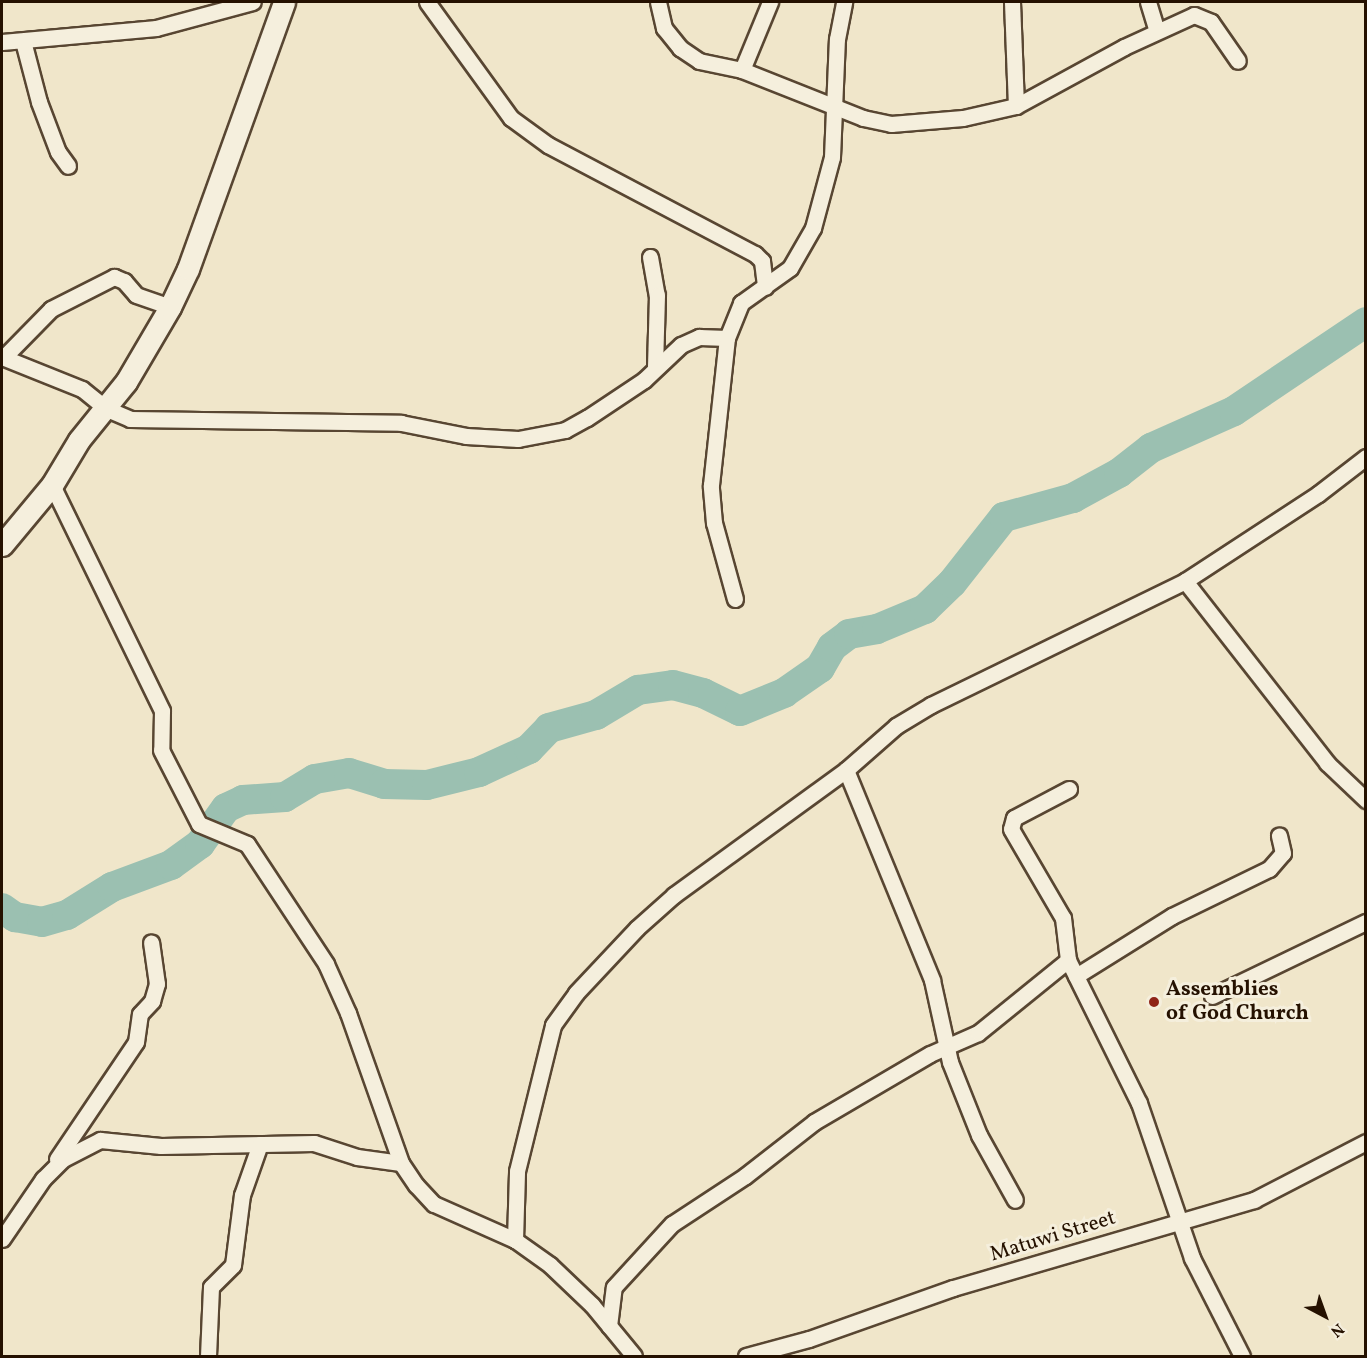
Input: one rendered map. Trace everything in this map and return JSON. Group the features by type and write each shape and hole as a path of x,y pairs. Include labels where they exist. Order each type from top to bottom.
{"street":[{"path":"2,42 156,28 253,2"},
{"path":"2,545 52,485 79,440 107,409 170,308 188,268 284,2"},
{"path":"427,2 511,118 548,145 755,254 762,261 765,287"},
{"path":"658,2 664,28 680,48 699,61 742,70 834,107 891,124 963,118 1016,106 1157,31 1194,15 1211,22 1238,61"},
{"path":"742,70 770,2"},
{"path":"735,599 714,523 711,485 727,338 741,303 790,268 813,228 832,158 837,39 844,2"},
{"path":"1012,2 1016,106"},
{"path":"1148,2 1157,31"},
{"path":"23,41 39,102 58,152 68,166"},
{"path":"650,257 657,295 655,366"},
{"path":"170,308 136,295 121,278 114,277 51,309 3,357 82,389 107,409 130,419 401,423 466,436 518,439 566,430 580,422 644,380 655,366 681,345 699,337 727,338"},
{"path":"515,1240 517,1172 553,1025 607,958 674,895 846,770 897,726 931,705 1185,581 1318,494 1365,457"},
{"path":"52,485 162,711 161,750 200,824 247,844 326,964 342,997 402,1163 434,1204 515,1240 568,1281 634,1356"},
{"path":"1185,581 1327,764 1365,800"},
{"path":"846,770 932,980 946,1048 979,1135 1015,1200"},
{"path":"1070,789 1010,822 1013,836 1063,918 1068,960 1139,1103 1180,1222 1208,1293 1242,1356"},
{"path":"1076,976 1172,916 1269,869 1283,853 1279,835"},
{"path":"1212,996 1365,922"},
{"path":"2,1239 136,1042 140,1014 152,1001 158,984 151,942"},
{"path":"609,1326 614,1287 672,1224 738,1181 814,1122 946,1048 978,1033 1068,960"},
{"path":"43,1179 70,1155 100,1140 161,1146 324,1143 357,1157 402,1163"},
{"name":"Matuwi Street","path":"746,1356 809,1339 953,1288 1254,1200 1365,1142"},
{"path":"208,1356 211,1287 233,1265 242,1195 260,1144"}],"waterway":[{"path":"2,908 15,917 42,922 67,915 112,887 171,865 200,844 226,808 243,800 285,797 315,779 349,773 384,784 427,785 479,772 529,749 549,728 596,715 638,690 673,685 703,693 740,711 784,693 820,668 832,647 849,634 877,629 925,609 952,583 1004,517 1073,498 1119,473 1151,448 1234,411 1366,322"}],"place":[{"name":"Assemblies of God Church","path":"1154,1002"}]}
